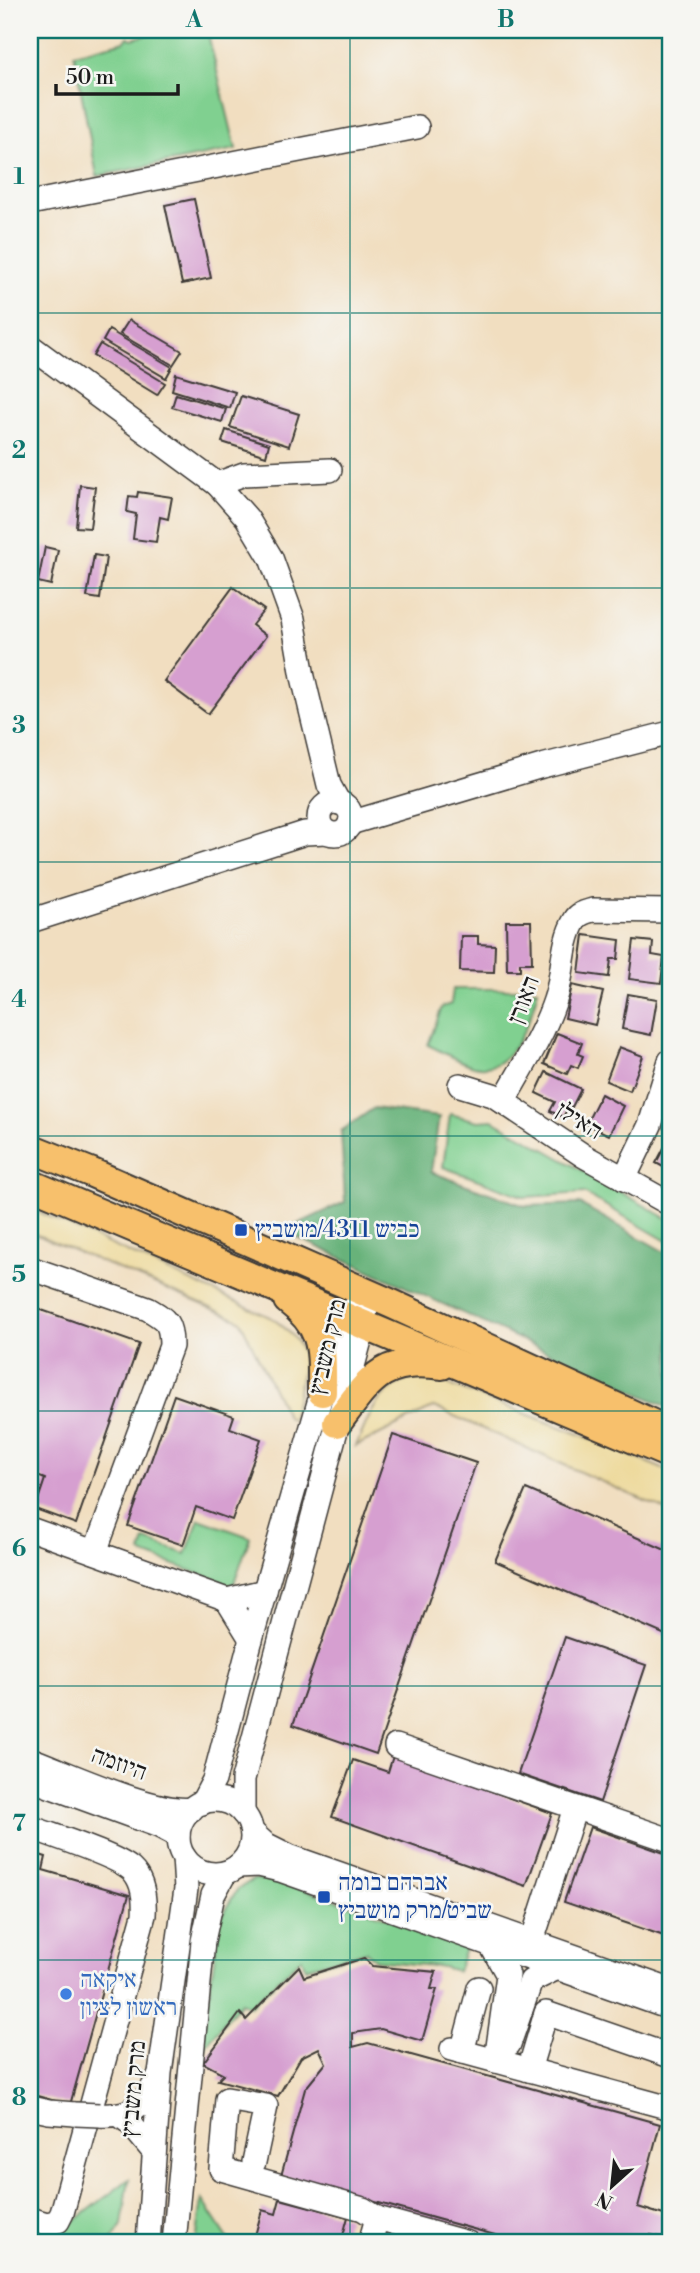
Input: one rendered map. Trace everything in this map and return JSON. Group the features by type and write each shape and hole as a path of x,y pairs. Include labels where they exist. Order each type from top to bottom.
{"main road":[{"path":"30,1148 367,1294 670,1432"},
{"path":"30,1184 670,1454"},
{"path":"272,1288 304,1313 313,1324 321,1346 322,1392"},
{"path":"337,1423 365,1388 388,1368 409,1362 422,1362 467,1368"}],"street":[{"path":"30,202 417,127"},
{"path":"30,346 217,484 247,518 271,558 293,619 303,677 334,814"},
{"path":"217,484 244,474 330,470"},
{"path":"30,921 334,814 670,733"},
{"name":"האורן","path":"503,1102 544,1026 555,999 569,935 576,919 593,910 670,911"},
{"path":"624,1179 650,1125 670,1061"},
{"name":"האילן","path":"460,1085 493,1095 553,1137 670,1204"},
{"path":"30,1268 148,1309 162,1317 171,1328 171,1346 95,1552"},
{"name":"מרק משביץ","path":"148,2243 160,2073 186,1889 181,1846 183,1819 197,1806 214,1780 251,1639 322,1392 367,1294"},
{"name":"מרק משביץ","path":"176,2241 199,1976 207,1917 213,1895 232,1869 247,1856 251,1847 243,1779 337,1423 355,1321"},
{"path":"30,1529 226,1600 265,1591"},
{"path":"226,1600 251,1639"},
{"path":"396,1746 670,1840"},
{"name":"היוזמה","path":"30,1759 150,1804 174,1810 197,1806"},
{"name":"היוזמה","path":"30,1779 159,1826 181,1846"},
{"path":"197,1806 218,1800 230,1803 265,1844 289,1856 670,1990"},
{"path":"532,1941 575,1808"},
{"path":"30,1827 117,1860 132,1869 141,1884 145,1899 144,1914 62,2213 58,2221 47,2224 30,2219"},
{"path":"181,1846 197,1869 206,1873 259,1865 280,1870 670,2008"},
{"path":"491,1945 508,1975 496,2061"},
{"path":"496,2061 509,2045 531,1981 557,1968"},
{"path":"479,1988 457,2050 670,2109"},
{"path":"529,2070 546,2014 670,2056"},
{"path":"30,2108 75,2114 111,2115 130,2112 150,2094 160,2073"},
{"path":"189,2092 266,2106 254,2162"},
{"path":"227,2099 221,2169 363,2209 377,2218 468,2243"},
{"path":"111,2115 129,2122 155,2152"},
{"path":"140,2243 150,2214"},
{"path":"370,2243 377,2218"}],"green space":[{"path":"167,30 207,30 236,149 97,176 74,54 125,41 128,37 132,39"},
{"path":"453,989 538,989 531,1014 518,1042 499,1062 487,1067 474,1066 428,1045 442,1007 451,1004"},
{"path":"374,1108 439,1117 431,1172 525,1206 580,1204 670,1255 670,1408 283,1231 345,1202 341,1131"},
{"path":"450,1114 478,1121 493,1120 670,1220 670,1243 584,1193 525,1197 443,1167"},
{"path":"199,1519 250,1537 233,1586 141,1553 145,1540 186,1554"},
{"path":"254,1879 275,1880 467,1944 457,1971 443,1967 375,1960 366,1951 305,1968 302,1958 250,2006 241,2002 201,2051 220,1918 237,1890"},
{"path":"129,2179 122,2225 110,2243 46,2243"},
{"path":"202,2199 231,2243 196,2243"}],"sand":[{"path":"30,1208 278,1322 297,1342 304,1362 292,1420 287,1417 240,1320 30,1232"},
{"path":"423,1375 670,1472 670,1512 434,1407 356,1446 373,1410 386,1392"}],"building":[{"path":"194,199 211,278 182,284 165,205"},
{"path":"129,320 182,351 173,365 120,334"},
{"path":"109,330 172,367 166,378 103,341"},
{"path":"100,344 165,383 157,395 93,356"},
{"path":"176,374 235,392 230,408 172,390"},
{"path":"176,394 226,409 222,422 172,407"},
{"path":"241,396 299,414 289,446 230,427"},
{"path":"226,430 269,444 266,456 222,442"},
{"path":"80,485 95,487 90,528 76,527"},
{"path":"138,492 172,497 168,519 160,517 156,542 133,539 136,514 127,512 129,496 137,497"},
{"path":"45,547 58,550 51,585 38,582"},
{"path":"94,555 106,557 100,599 87,597"},
{"path":"233,587 264,610 252,625 266,636 208,714 164,681"},
{"path":"506,921 531,921 532,963 520,963 520,970 507,970"},
{"path":"584,935 620,940 618,959 611,959 609,977 579,973"},
{"path":"461,936 478,936 478,944 495,945 494,972 460,971"},
{"path":"634,940 653,942 652,955 664,957 661,983 629,979"},
{"path":"572,985 603,992 595,1025 565,1018"},
{"path":"628,994 657,999 651,1035 622,1029"},
{"path":"557,1033 582,1043 578,1054 583,1056 578,1068 571,1065 567,1074 544,1064"},
{"path":"619,1047 643,1056 630,1091 606,1081"},
{"path":"546,1072 581,1089 572,1107 569,1106 563,1117 550,1111 555,1102 536,1093"},
{"path":"601,1094 623,1106 609,1135 586,1124"},
{"path":"664,1148 670,1152 670,1181 665,1178 669,1170 656,1163"},
{"path":"30,1306 139,1344 76,1524 35,1509 45,1479 30,1473"},
{"path":"174,1395 234,1416 230,1428 261,1439 232,1520 196,1507 183,1545 128,1526"},
{"path":"393,1435 476,1463 376,1754 293,1725"},
{"path":"526,1489 670,1552 670,1637 495,1561"},
{"path":"565,1637 646,1665 600,1802 518,1774"},
{"path":"393,1756 552,1813 526,1886 332,1817 353,1760 388,1772"},
{"path":"590,1827 670,1855 670,1938 564,1902"},
{"name":"איקאה ראשון לציון","path":"30,1852 46,1857 43,1870 129,1895 70,2105 30,2094"},
{"path":"364,1958 372,1966 436,1972 431,1989 437,1989 422,2041 381,2029 353,2033 353,2047 368,2043 660,2124 638,2207 670,2217 670,2240 651,2235 649,2243 524,2243 281,2176 305,2089 326,2063 319,2048 301,2057 278,2096 218,2080 224,2074 203,2063 240,2013 246,2020 299,1966 304,1977"},
{"path":"280,2199 348,2217 341,2243 253,2243 262,2210 276,2214"}],"place":[{"name":"כביש 4311/מושביץ","path":"241,1230"},
{"name":"אברהם בומה שביט/מרק מושביץ","path":"324,1897"},
{"name":"איקאה ראשון לציון","path":"66,1994"}]}
